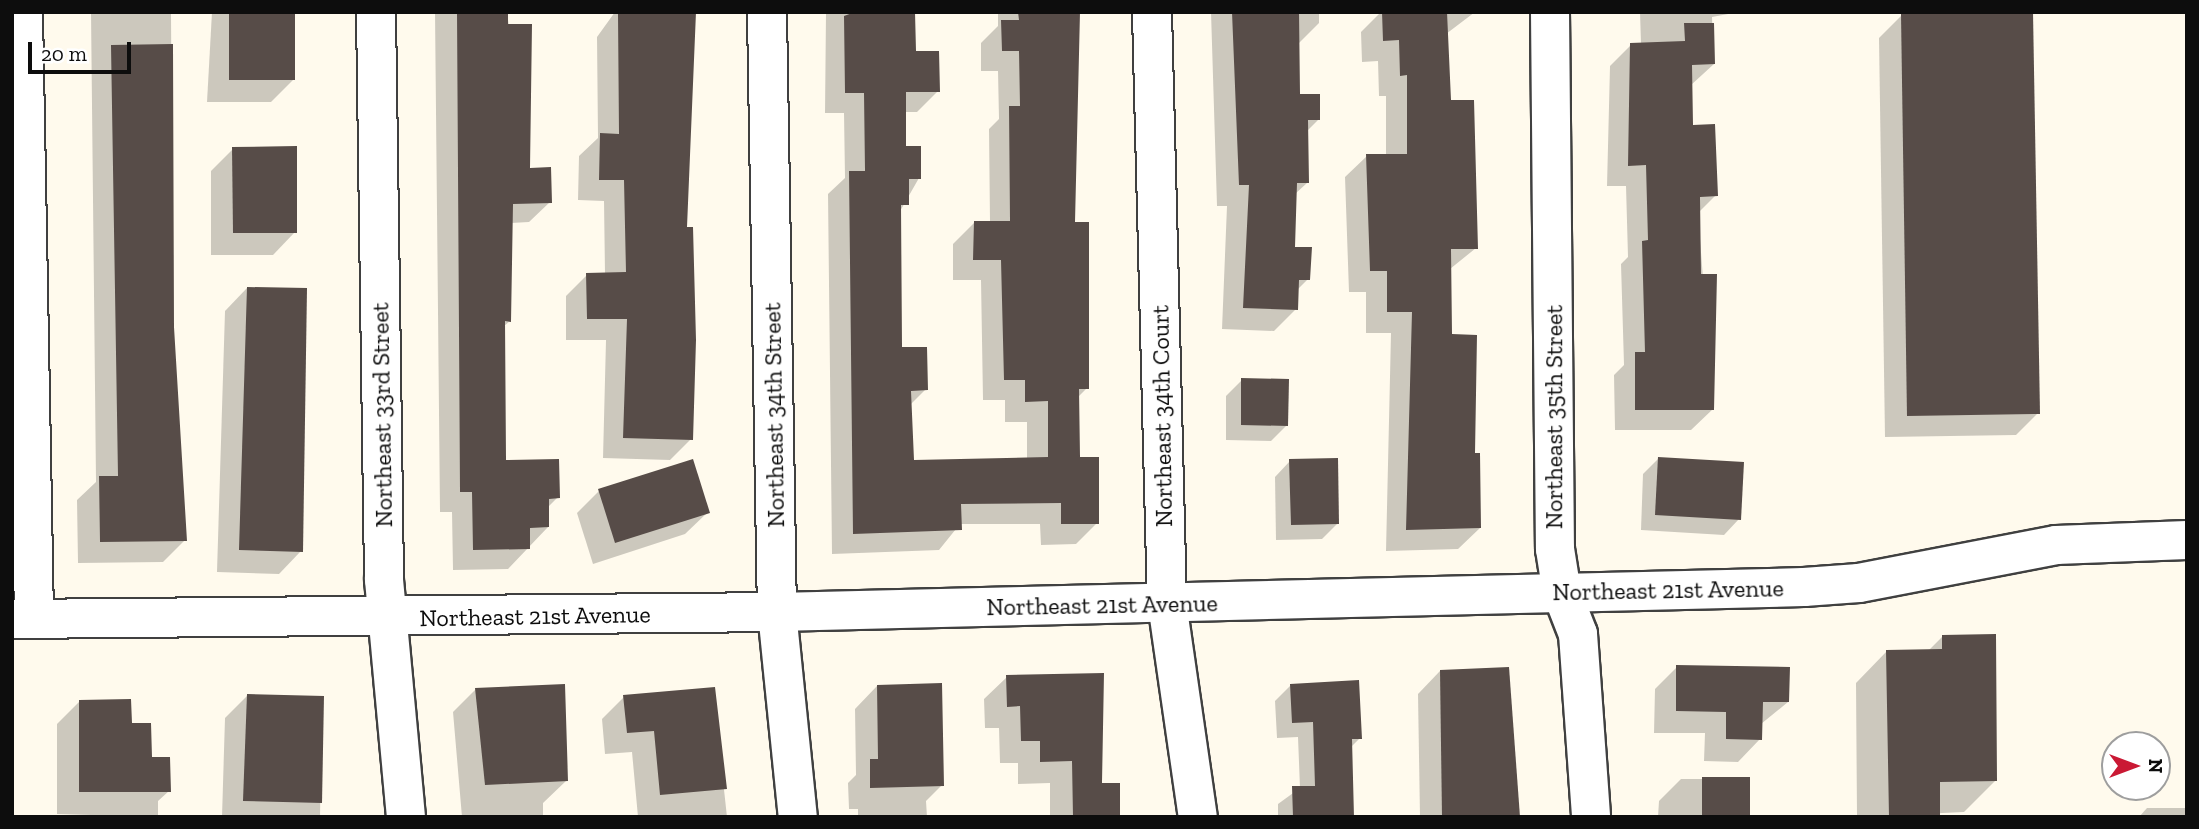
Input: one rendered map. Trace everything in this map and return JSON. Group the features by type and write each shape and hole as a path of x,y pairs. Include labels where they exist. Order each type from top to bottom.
{"street":[{"path":"23,12 23,619"},
{"name":"Northeast 33rd Street","path":"376,12 389,618 405,817"},
{"name":"Northeast 34th Street","path":"767,12 777,612 799,817"},
{"name":"Northeast 34th Court","path":"1152,12 1167,603 1198,817"},
{"name":"Northeast 35th Street","path":"1550,12 1555,549 1562,593 1578,634 1591,817"},
{"name":"Northeast 21st Avenue","path":"23,619 389,618 777,612 1859,583 2056,545 2187,540"}],"building":[{"path":"229,12 295,12 295,80 229,80"},
{"path":"457,12 508,12 508,24 532,24 530,168 551,167 552,203 513,204 511,322 505,321 506,460 559,459 560,498 549,499 549,527 530,528 530,549 473,550 472,492 460,492"},
{"path":"696,12 687,227 693,227 696,340 693,440 623,438 627,319 587,319 586,273 626,272 624,180 599,180 600,133 619,134 618,14"},
{"path":"855,12 915,12 916,51 939,51 940,92 906,92 906,146 921,146 921,179 909,179 909,205 901,205 902,347 927,347 928,390 911,391 914,460 1048,457 1048,401 1025,402 1025,380 1004,380 1001,260 973,260 974,221 1010,221 1009,106 1020,106 1019,51 1002,51 1001,20 1019,20 1018,12 1080,12 1075,222 1089,222 1089,389 1079,389 1080,457 1099,457 1099,524 1061,524 1061,503 961,504 962,530 853,534 849,171 865,171 864,93 845,93 844,16"},
{"path":"1232,12 1299,12 1300,94 1320,94 1320,120 1308,120 1309,183 1297,183 1295,247 1312,247 1310,280 1299,280 1298,310 1243,308 1249,185 1239,185"},
{"path":"1382,12 1447,12 1451,100 1474,100 1478,249 1451,249 1452,334 1477,335 1475,453 1480,453 1481,528 1406,530 1412,312 1387,312 1387,271 1370,271 1366,154 1407,154 1407,75 1400,76 1399,40 1383,41"},
{"path":"2033,12 2040,414 1907,416 1901,14"},
{"path":"1684,23 1714,23 1715,64 1692,65 1693,125 1715,124 1718,196 1700,197 1701,274 1717,274 1714,410 1635,410 1635,352 1645,352 1642,241 1648,240 1646,165 1628,166 1630,43 1685,41"},
{"path":"173,44 174,327 187,541 100,542 99,476 118,476 111,45"},
{"path":"297,146 297,233 233,233 232,147"},
{"path":"247,287 307,288 303,552 239,550"},
{"path":"1241,378 1289,379 1288,426 1241,425"},
{"path":"1658,457 1744,462 1741,520 1655,515"},
{"path":"1338,458 1339,524 1291,525 1289,459"},
{"path":"693,459 710,513 615,543 598,489"},
{"path":"1996,634 1997,781 1940,782 1940,817 1889,817 1886,650 1942,649 1942,635"},
{"path":"1676,665 1790,667 1789,702 1763,702 1762,740 1726,739 1726,712 1676,711"},
{"path":"1509,667 1520,817 1442,817 1440,670"},
{"path":"1104,673 1102,783 1120,783 1120,817 1073,817 1072,761 1040,762 1040,741 1021,741 1020,706 1007,707 1006,675"},
{"path":"1359,680 1362,739 1352,739 1354,817 1293,817 1292,786 1315,786 1313,722 1292,723 1290,684"},
{"path":"942,683 944,786 870,788 870,759 878,759 877,685"},
{"path":"565,684 568,781 485,785 475,688"},
{"path":"715,687 727,789 660,795 654,731 627,733 623,695"},
{"path":"247,694 324,696 322,803 243,801"},
{"path":"131,699 132,723 151,723 152,757 170,757 171,792 79,792 79,700"},
{"path":"1702,777 1750,777 1750,817 1702,817"}]}
